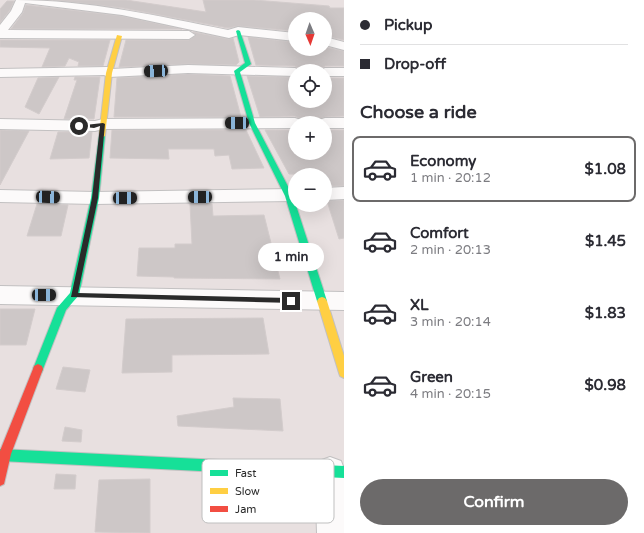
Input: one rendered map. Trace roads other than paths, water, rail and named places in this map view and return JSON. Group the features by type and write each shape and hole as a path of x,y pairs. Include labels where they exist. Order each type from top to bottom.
{"street":[{"path":"0,33 16,12 21,0"},
{"path":"27,0 125,8 233,33"},
{"path":"119,36 107,33 123,19 125,8"},
{"path":"0,33 119,36 233,33 288,36"},
{"path":"233,33 248,64 237,71"},
{"path":"0,480 3,454 62,308 74,295 95,198 108,72 119,36"},
{"path":"332,38 344,36"},
{"path":"332,42 344,46"},
{"path":"0,73 108,72 188,69 288,72"},
{"path":"237,71 252,123 288,189"},
{"path":"332,72 344,72"},
{"path":"0,124 94,126 103,124 288,123"},
{"path":"332,123 344,123"},
{"path":"332,193 344,192"},
{"path":"0,196 95,198 288,196"},
{"path":"298,212 333,301 344,373"},
{"path":"0,295 74,295 333,301"},
{"path":"3,454 202,465"},
{"path":"334,533 337,472"}]}
